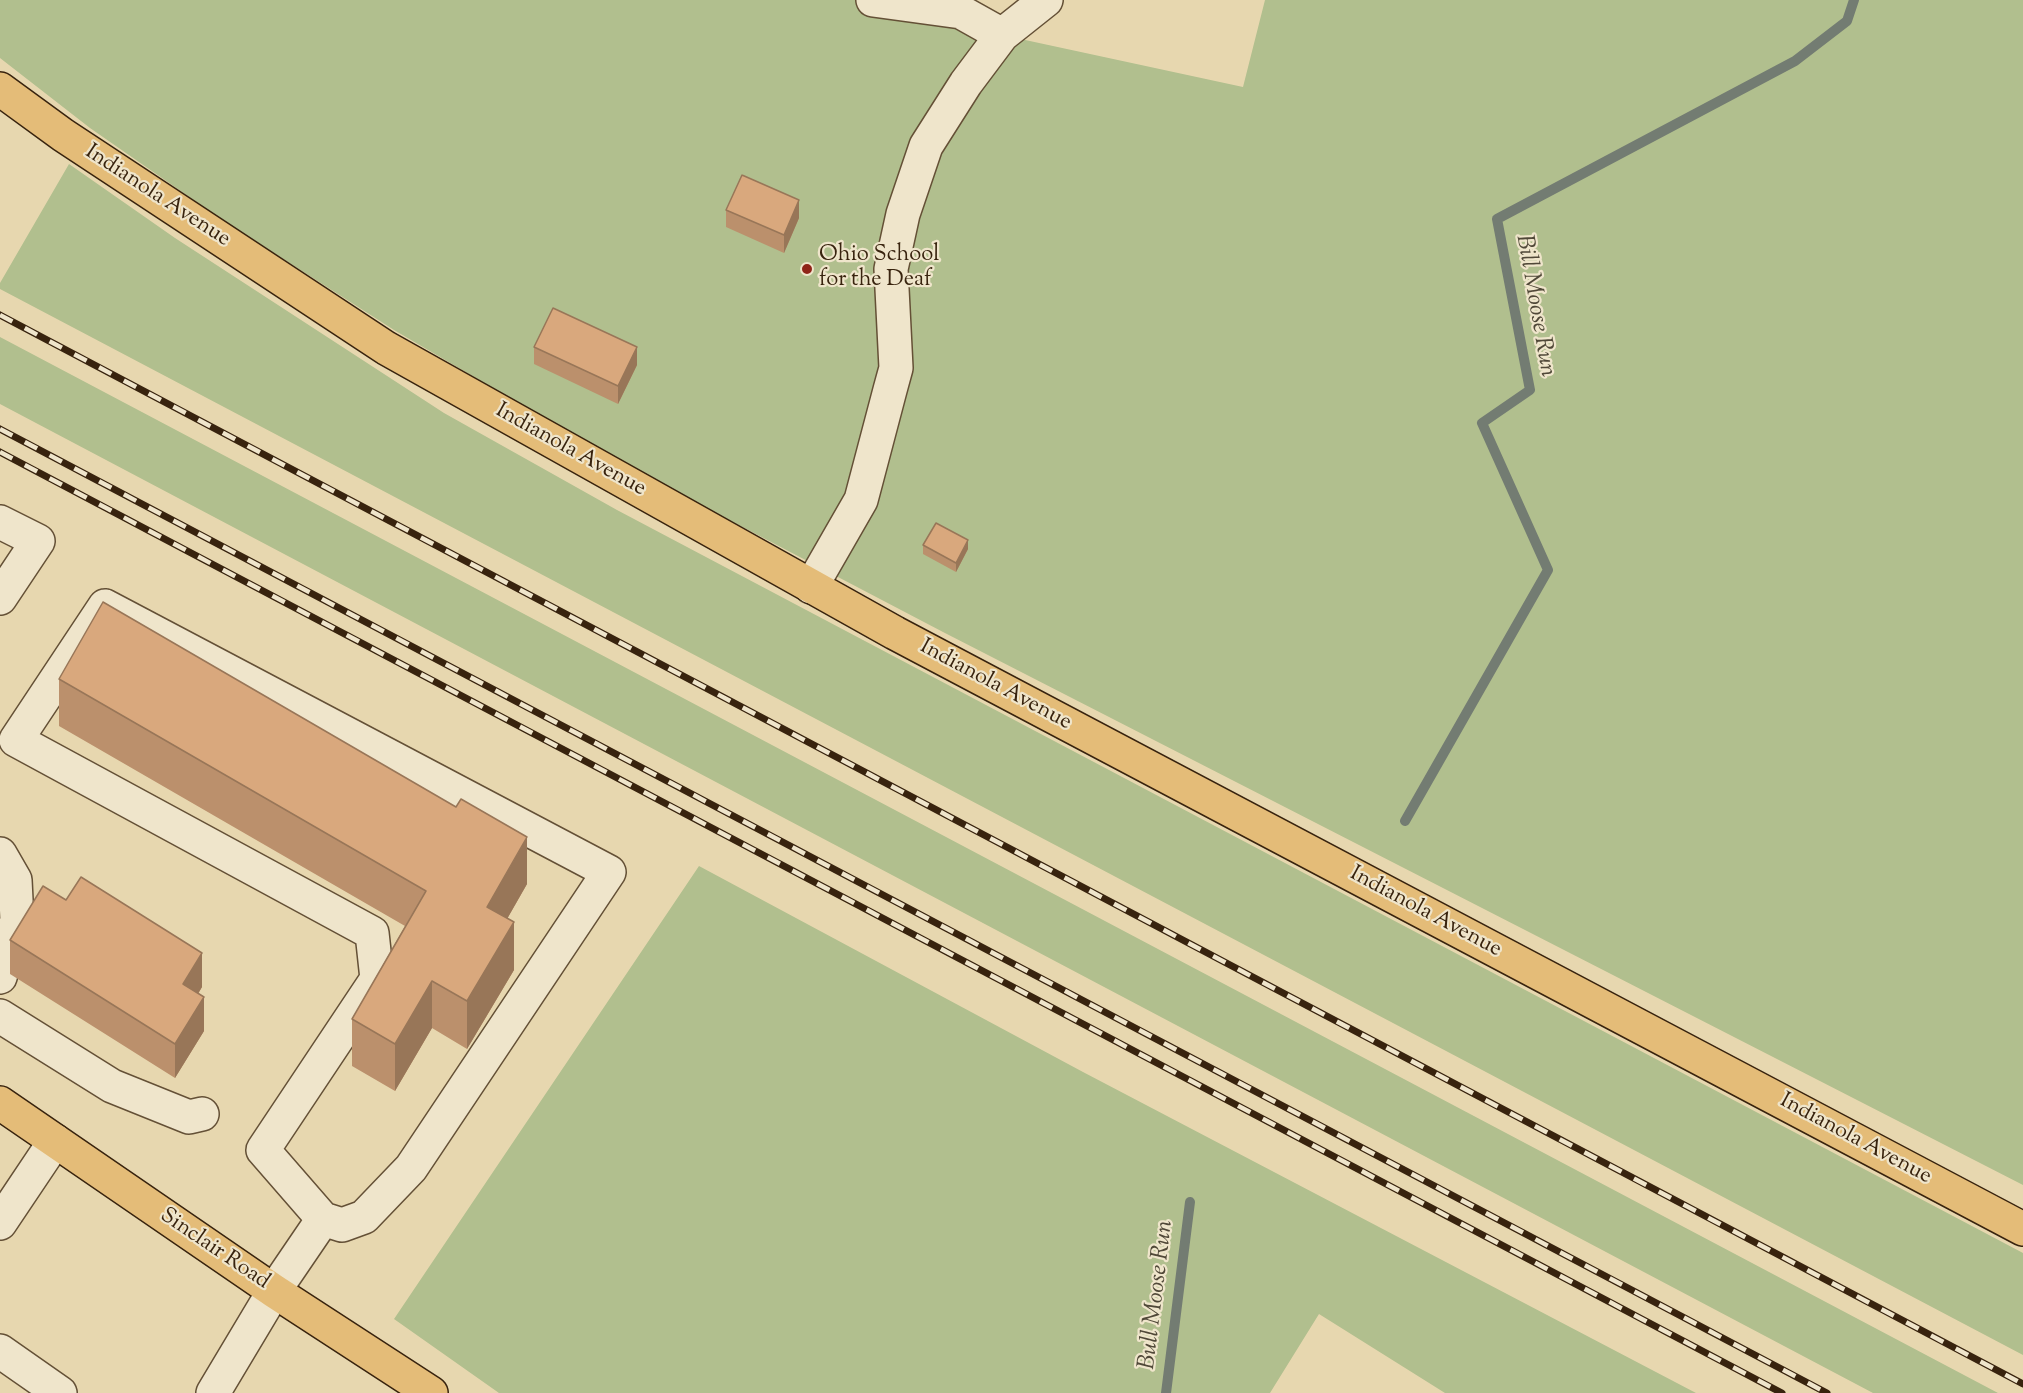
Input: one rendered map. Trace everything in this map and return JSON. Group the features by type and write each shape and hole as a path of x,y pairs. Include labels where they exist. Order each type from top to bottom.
{"main road":[{"name":"Indianola Avenue","path":"0,89 63,135 386,348 895,633 2023,1229"},
{"name":"Sinclair Road","path":"0,1103 274,1291 432,1393"}],"street":[{"path":"873,0 961,12 1002,35"},
{"path":"811,587 861,500 896,368 891,269 903,214 926,146 966,83 1002,35 1046,0"},
{"path":"0,522 38,542 0,598"},
{"path":"105,606 609,872 411,1168 364,1217 342,1226 323,1219 263,1150 377,979 372,933 16,740 105,606"},
{"path":"0,854 15,880 17,920 0,977"},
{"path":"0,1016 112,1086 189,1117 202,1114"},
{"path":"0,1223 55,1141"},
{"path":"213,1393 274,1291 323,1219"},
{"path":"0,1351 60,1393"}],"green space":[{"path":"0,0 862,0 1002,35 1243,87 1265,0 2023,0 2023,1185 943,632 626,466 394,330 221,219 90,128 0,58"},
{"path":"69,164 175,238 444,413 617,510 2023,1253 2023,1355 0,289 0,283"},
{"path":"0,337 1998,1393 1873,1393 0,404"},
{"path":"699,866 1083,1072 1696,1393 1445,1393 1319,1314 1270,1393 499,1393 394,1319"}],"building":[{"path":"742,175 799,200 784,235 726,210"},
{"path":"553,308 637,347 618,386 534,347"},
{"path":"936,523 968,540 956,563 923,545"},
{"path":"103,602 456,807 461,799 527,837 487,907 514,922 467,1001 432,981 395,1044 352,1019 426,891 59,679"},
{"path":"81,877 202,953 183,984 204,997 175,1044 10,940 43,886 66,900"}],"waterway":[{"name":"Bill Moose Run","path":"1405,821 1548,570 1482,423 1530,390 1497,219 1795,61 1847,21 1854,0"},
{"name":"Bull Moose Run","path":"1166,1393 1190,1202"}],"railway":[{"path":"0,315 2023,1384"},
{"path":"0,429 1827,1393"},
{"path":"0,452 1782,1393"}],"place":[{"name":"Ohio School for the Deaf","path":"807,269"}]}
